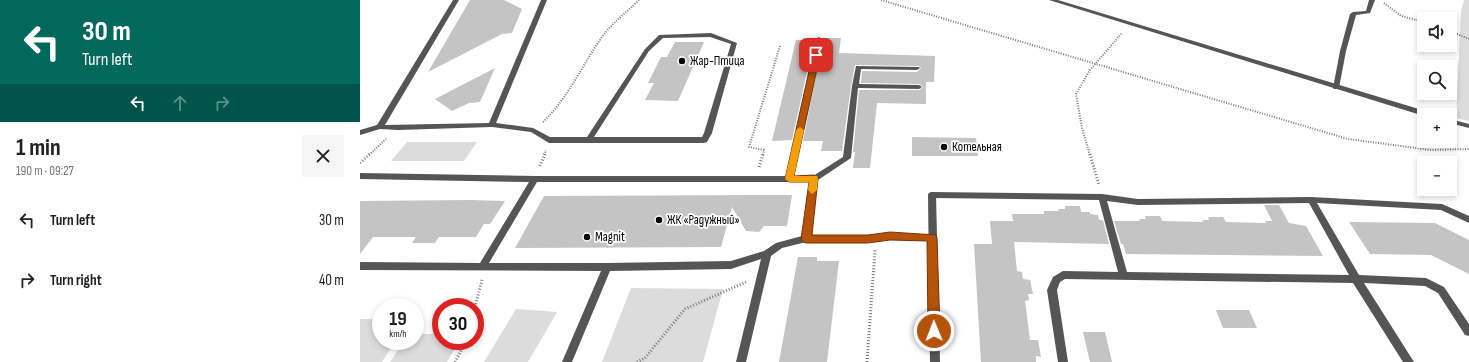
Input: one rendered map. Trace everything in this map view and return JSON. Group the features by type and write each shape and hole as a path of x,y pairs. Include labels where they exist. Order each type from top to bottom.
{"street":[{"path":"380,127 456,0"},
{"path":"492,125 544,0"},
{"path":"1052,0 1417,112"},
{"path":"1336,88 1343,51 1353,14 1368,12 1372,0"},
{"path":"360,133 380,127 398,128 492,125 533,130 549,140 589,140 704,140 708,133 734,43 711,34 661,36 647,50 589,140"},
{"path":"789,179 819,39"},
{"path":"360,176 535,179 814,179 847,158 858,67 917,68"},
{"path":"855,86 919,87"},
{"path":"1457,123 1469,126"},
{"path":"485,267 535,179"},
{"path":"806,239 814,179"},
{"path":"934,362 932,195 1102,197 1138,202 1311,200 1442,208 1469,220"},
{"path":"1102,197 1124,276"},
{"path":"1311,200 1356,279 1409,362"},
{"path":"360,266 607,267 731,265 766,254 779,245 806,239 868,239 890,236 932,238"},
{"path":"740,362 766,254"},
{"path":"567,362 607,267"},
{"path":"1063,362 1052,290 1056,280 1063,275 1356,279 1426,282 1441,290 1469,332"}],"path":[{"path":"533,130 552,114 579,76 602,36 639,0"},
{"path":"881,0 1097,63 1348,139 1432,150 1469,149"},
{"path":"1381,0 1401,16 1417,20"},
{"path":"1102,197 1082,128 1076,94 1090,70 1130,24"},
{"path":"1457,34 1469,39"},
{"path":"756,179 764,150 749,147 780,46"},
{"path":"360,163 398,128"},
{"path":"535,179 549,140"},
{"path":"866,362 876,248 868,239"},
{"path":"477,298 485,267"},
{"path":"637,362 645,358 685,309 761,275"},
{"path":"454,362 461,350"}],"shaded area":[{"path":"1464,0 1469,0 1469,121 1457,118 1461,11"},
{"path":"407,142 477,142 464,161 391,161"},
{"path":"631,288 723,289 703,362 602,362"},
{"path":"516,309 557,312 528,362 484,362"},
{"path":"360,319 372,319 372,350 389,350 382,362 360,362"},
{"path":"424,334 432,334 432,350 454,350 447,362 390,362 398,350 424,350"}],"building":[{"path":"470,0 504,0 522,9 512,33 502,34 428,72"},
{"path":"826,38 841,38 839,53 935,56 934,82 926,82 926,104 877,103 870,168 853,168 855,152 853,152 859,90 919,90 923,87 919,84 861,83 862,71 917,72 921,68 919,66 855,65 842,151 821,151 823,141 803,141 823,40 826,40"},
{"path":"796,40 814,40 792,140 772,141"},
{"path":"675,42 704,42 678,101 645,100 654,83 648,83 661,57 667,57"},
{"path":"495,68 480,102 469,103 452,111 435,99"},
{"name":"Котельная","path":"912,137 976,138 978,156 912,156"},
{"name":"ЖК «Радужный»","path":"792,195 787,226 764,226 759,232 746,231 732,207 721,247 515,248 544,196"},
{"path":"360,201 505,201 490,224 484,224 476,237 439,237 435,243 412,243 416,237 373,237 360,254"},
{"path":"1264,205 1279,205 1289,223 1306,226 1323,256 1126,254 1123,244 1121,244 1114,221 1140,221 1139,219 1146,219 1145,216 1160,216 1162,221 1203,222 1202,220 1209,220 1208,217 1223,217 1226,222 1266,223 1265,221 1272,221"},
{"path":"1065,206 1080,206 1081,212 1090,212 1090,214 1098,215 1099,220 1103,220 1109,244 1014,242 1017,271 1022,272 1023,279 1030,280 1033,294 1028,294 1029,300 1025,301 1030,340 1038,340 1041,357 1036,356 1036,362 981,362 974,244 992,244 990,221 1013,221 1012,214 1044,214 1044,211 1059,211 1058,209 1065,209"},
{"path":"1349,222 1435,223 1469,240 1469,274 1431,255 1370,254"},
{"path":"798,257 817,257 817,261 839,261 827,362 779,362"},
{"path":"1216,310 1249,310 1257,328 1223,328"},
{"path":"1083,332 1105,332 1112,362 1090,362"}],"slow traffic":[{"path":"800,130 789,179 814,179 812,190"}],"place":[{"name":"Жар-Птица","path":"682,61"},
{"name":"Котельная","path":"944,147"},
{"name":"ЖК «Радужный»","path":"659,220"},
{"name":"Magnit","path":"587,237"}],"route":[{"path":"816,55 789,179 814,179 806,239 868,239 890,236 932,238 934,331"}]}
